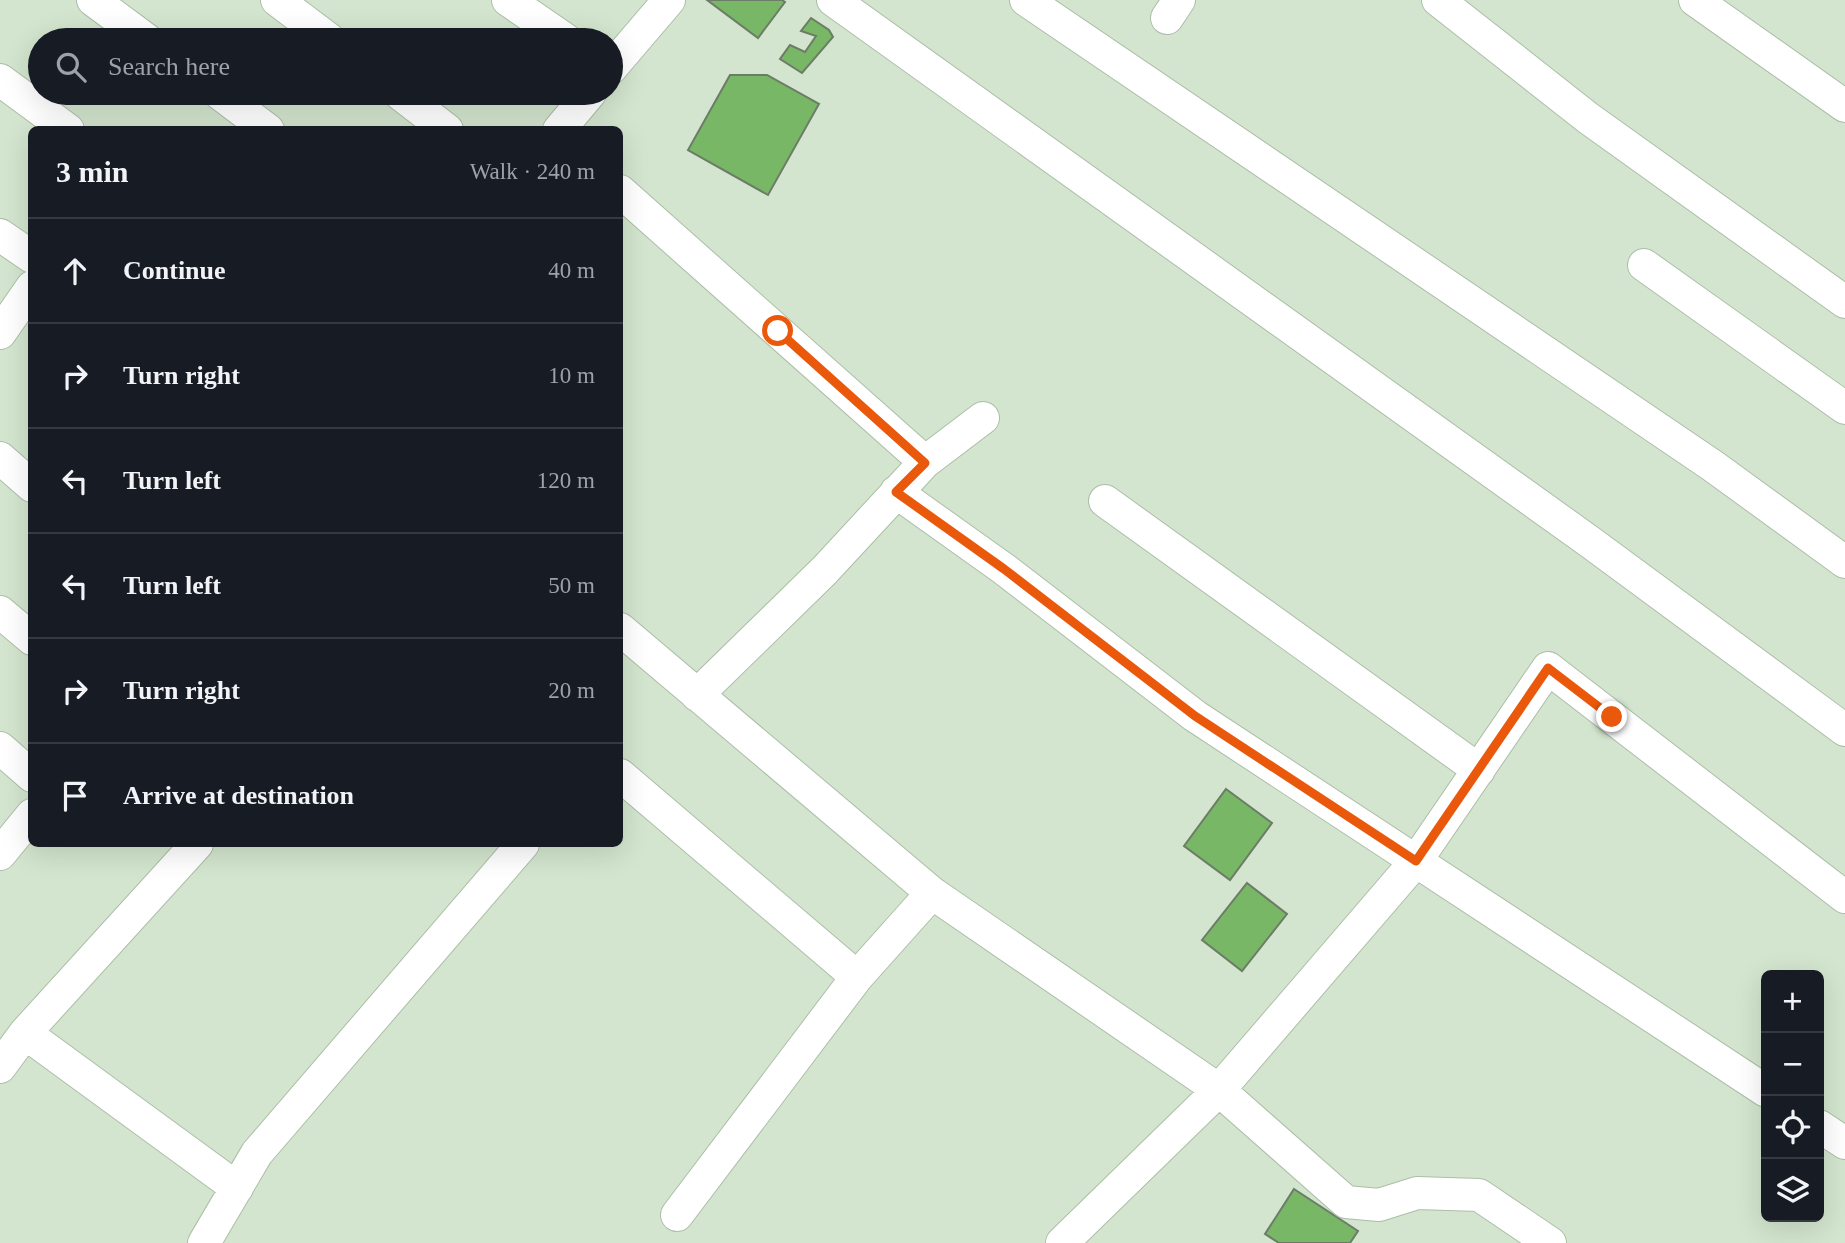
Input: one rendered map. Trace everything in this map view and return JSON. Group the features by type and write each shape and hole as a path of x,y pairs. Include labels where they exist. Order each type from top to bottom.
{"street":[{"path":"93,0 132,28"},
{"path":"277,0 314,28"},
{"path":"508,0 549,28"},
{"path":"623,54 669,0"},
{"path":"833,0 1590,542 1845,730"},
{"path":"1026,0 1713,466 1845,562"},
{"path":"1438,0 1587,118 1845,302"},
{"path":"1695,0 1845,106"},
{"path":"0,80 28,101"},
{"path":"34,105 63,126"},
{"path":"235,105 263,126"},
{"path":"414,105 442,126"},
{"path":"562,126 580,105"},
{"path":"623,194 925,463"},
{"path":"0,235 28,254"},
{"path":"1644,265 1845,408"},
{"path":"0,333 28,293"},
{"path":"698,695 825,570 925,463 983,418"},
{"path":"0,458 28,482"},
{"path":"896,492 1004,569 1195,716 1761,1088"},
{"path":"1105,501 1479,770"},
{"path":"0,612 28,636"},
{"path":"623,632 932,893 1219,1090 1346,1202 1379,1205 1417,1193 1479,1195 1550,1243"},
{"path":"1062,1243 1219,1090 1416,861 1548,668 1845,897"},
{"path":"0,748 28,772"},
{"path":"623,778 856,977"},
{"path":"0,854 28,821"},
{"path":"0,1067 24,1033 194,847"},
{"path":"204,1243 257,1153 520,847"},
{"path":"677,1215 856,977 932,893"},
{"path":"24,1033 237,1188"},
{"path":"1824,1129 1845,1143"}],"building":[{"path":"707,0 782,0 785,2 758,38"},
{"path":"811,18 829,30 833,37 802,73 780,59 790,45 805,52 816,36 801,31"},
{"path":"730,75 767,75 819,104 768,195 688,150"},
{"path":"1226,789 1272,823 1230,880 1184,846"},
{"path":"1247,883 1287,914 1242,971 1202,940"},
{"path":"1294,1189 1358,1231 1350,1243 1279,1243 1265,1234"}],"route":[{"path":"778,331 925,463 896,492 1004,569 1195,716 1416,861 1548,668 1612,717"}]}
